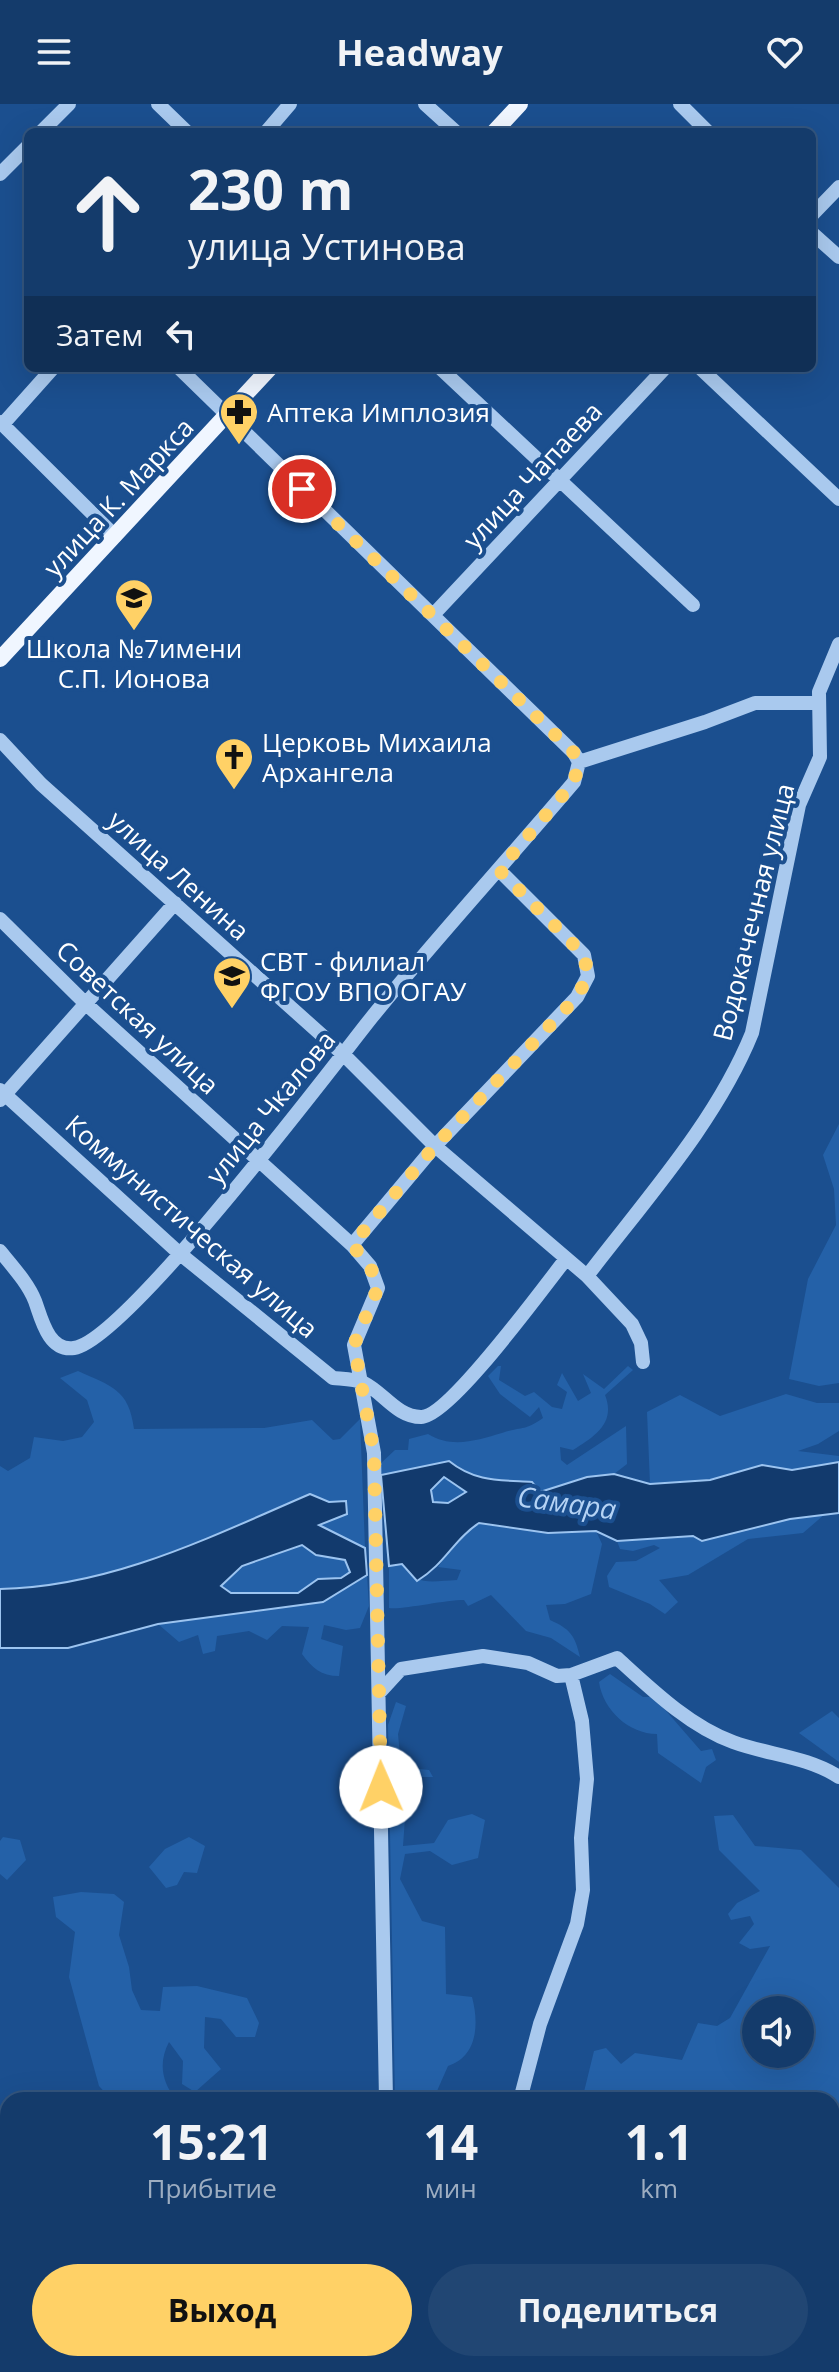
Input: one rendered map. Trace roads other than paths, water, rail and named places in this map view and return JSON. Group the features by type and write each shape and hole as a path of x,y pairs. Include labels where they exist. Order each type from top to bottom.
{"main road":[{"path":"498,128 520,104"},
{"name":"улица К. Маркса","path":"0,659 266,372"}],"street":[{"path":"45,128 69,104"},
{"path":"158,104 183,128"},
{"path":"269,128 290,104"},
{"path":"425,104 452,128"},
{"path":"680,104 704,128"},
{"path":"0,174 24,150"},
{"path":"816,211 839,187"},
{"path":"816,237 839,257"},
{"path":"49,372 1,423 115,536"},
{"path":"183,372 574,753 579,762 755,703 817,703"},
{"path":"444,372 693,605"},
{"name":"улица Чапаева","path":"433,615 661,372"},
{"path":"704,372 839,499"},
{"name":"Водокачечная улица","path":"587,1276 678,1157 746,1046 799,805 820,757 817,703 825,671 839,644"},
{"name":"улица Ленина","path":"0,740 41,784 344,1055 435,1146 587,1276 632,1324 641,1343 643,1362"},
{"name":"улица Чкалова","path":"0,1251 35,1301 41,1323 53,1340 66,1348 74,1349 86,1342 137,1300 258,1161 574,782 579,762"},
{"path":"352,1245 435,1146 577,997 588,976 584,955 499,870"},
{"path":"2,1095 175,903"},
{"name":"Советская улица","path":"0,919 85,1003 352,1245 370,1266 378,1288 354,1345 362,1382"},
{"name":"Коммунистическая улица","path":"2,1095 179,1253 333,1378 362,1382"},
{"path":"362,1382 406,1415 424,1418 437,1412 476,1372 566,1259"},
{"path":"362,1382 374,1453 381,1673 386,2092"},
{"path":"379,1693 401,1669 483,1656 528,1663 557,1676 571,1675 617,1658 689,1719 732,1742 824,1767 839,1777"},
{"path":"522,2092 540,2024 577,1924 583,1890 581,1838 587,1779 582,1721 571,1675"}],"water":[{"name":"Самара","path":"449,1461 478,1476 532,1482 540,1492 587,1477 614,1474 650,1484 710,1480 762,1465 792,1470 839,1462 839,1513 790,1519 702,1541 693,1536 617,1541 596,1531 548,1533 479,1523 417,1581 402,1564 389,1566 381,1475","holes":["444,1477 466,1492 448,1503 433,1502 431,1490"]},
{"path":"310,1494 329,1502 346,1501 347,1514 319,1525 365,1548 367,1575 323,1602 158,1624 68,1648 0,1648 0,1589 41,1586 120,1569 197,1542","holes":["302,1545 316,1555 345,1560 350,1572 341,1578 318,1579 298,1593 231,1593 221,1586 242,1566"]}],"place":[{"name":"Аптека Имплозия","path":"239,446"},
{"name":"Школа №7имени С.П. Ионова","path":"134,632"},
{"name":"Церковь Михаила Архангела","path":"234,791"},
{"name":"СВТ - филиал ФГОУ ВПО ОГАУ","path":"232,1010"}]}
